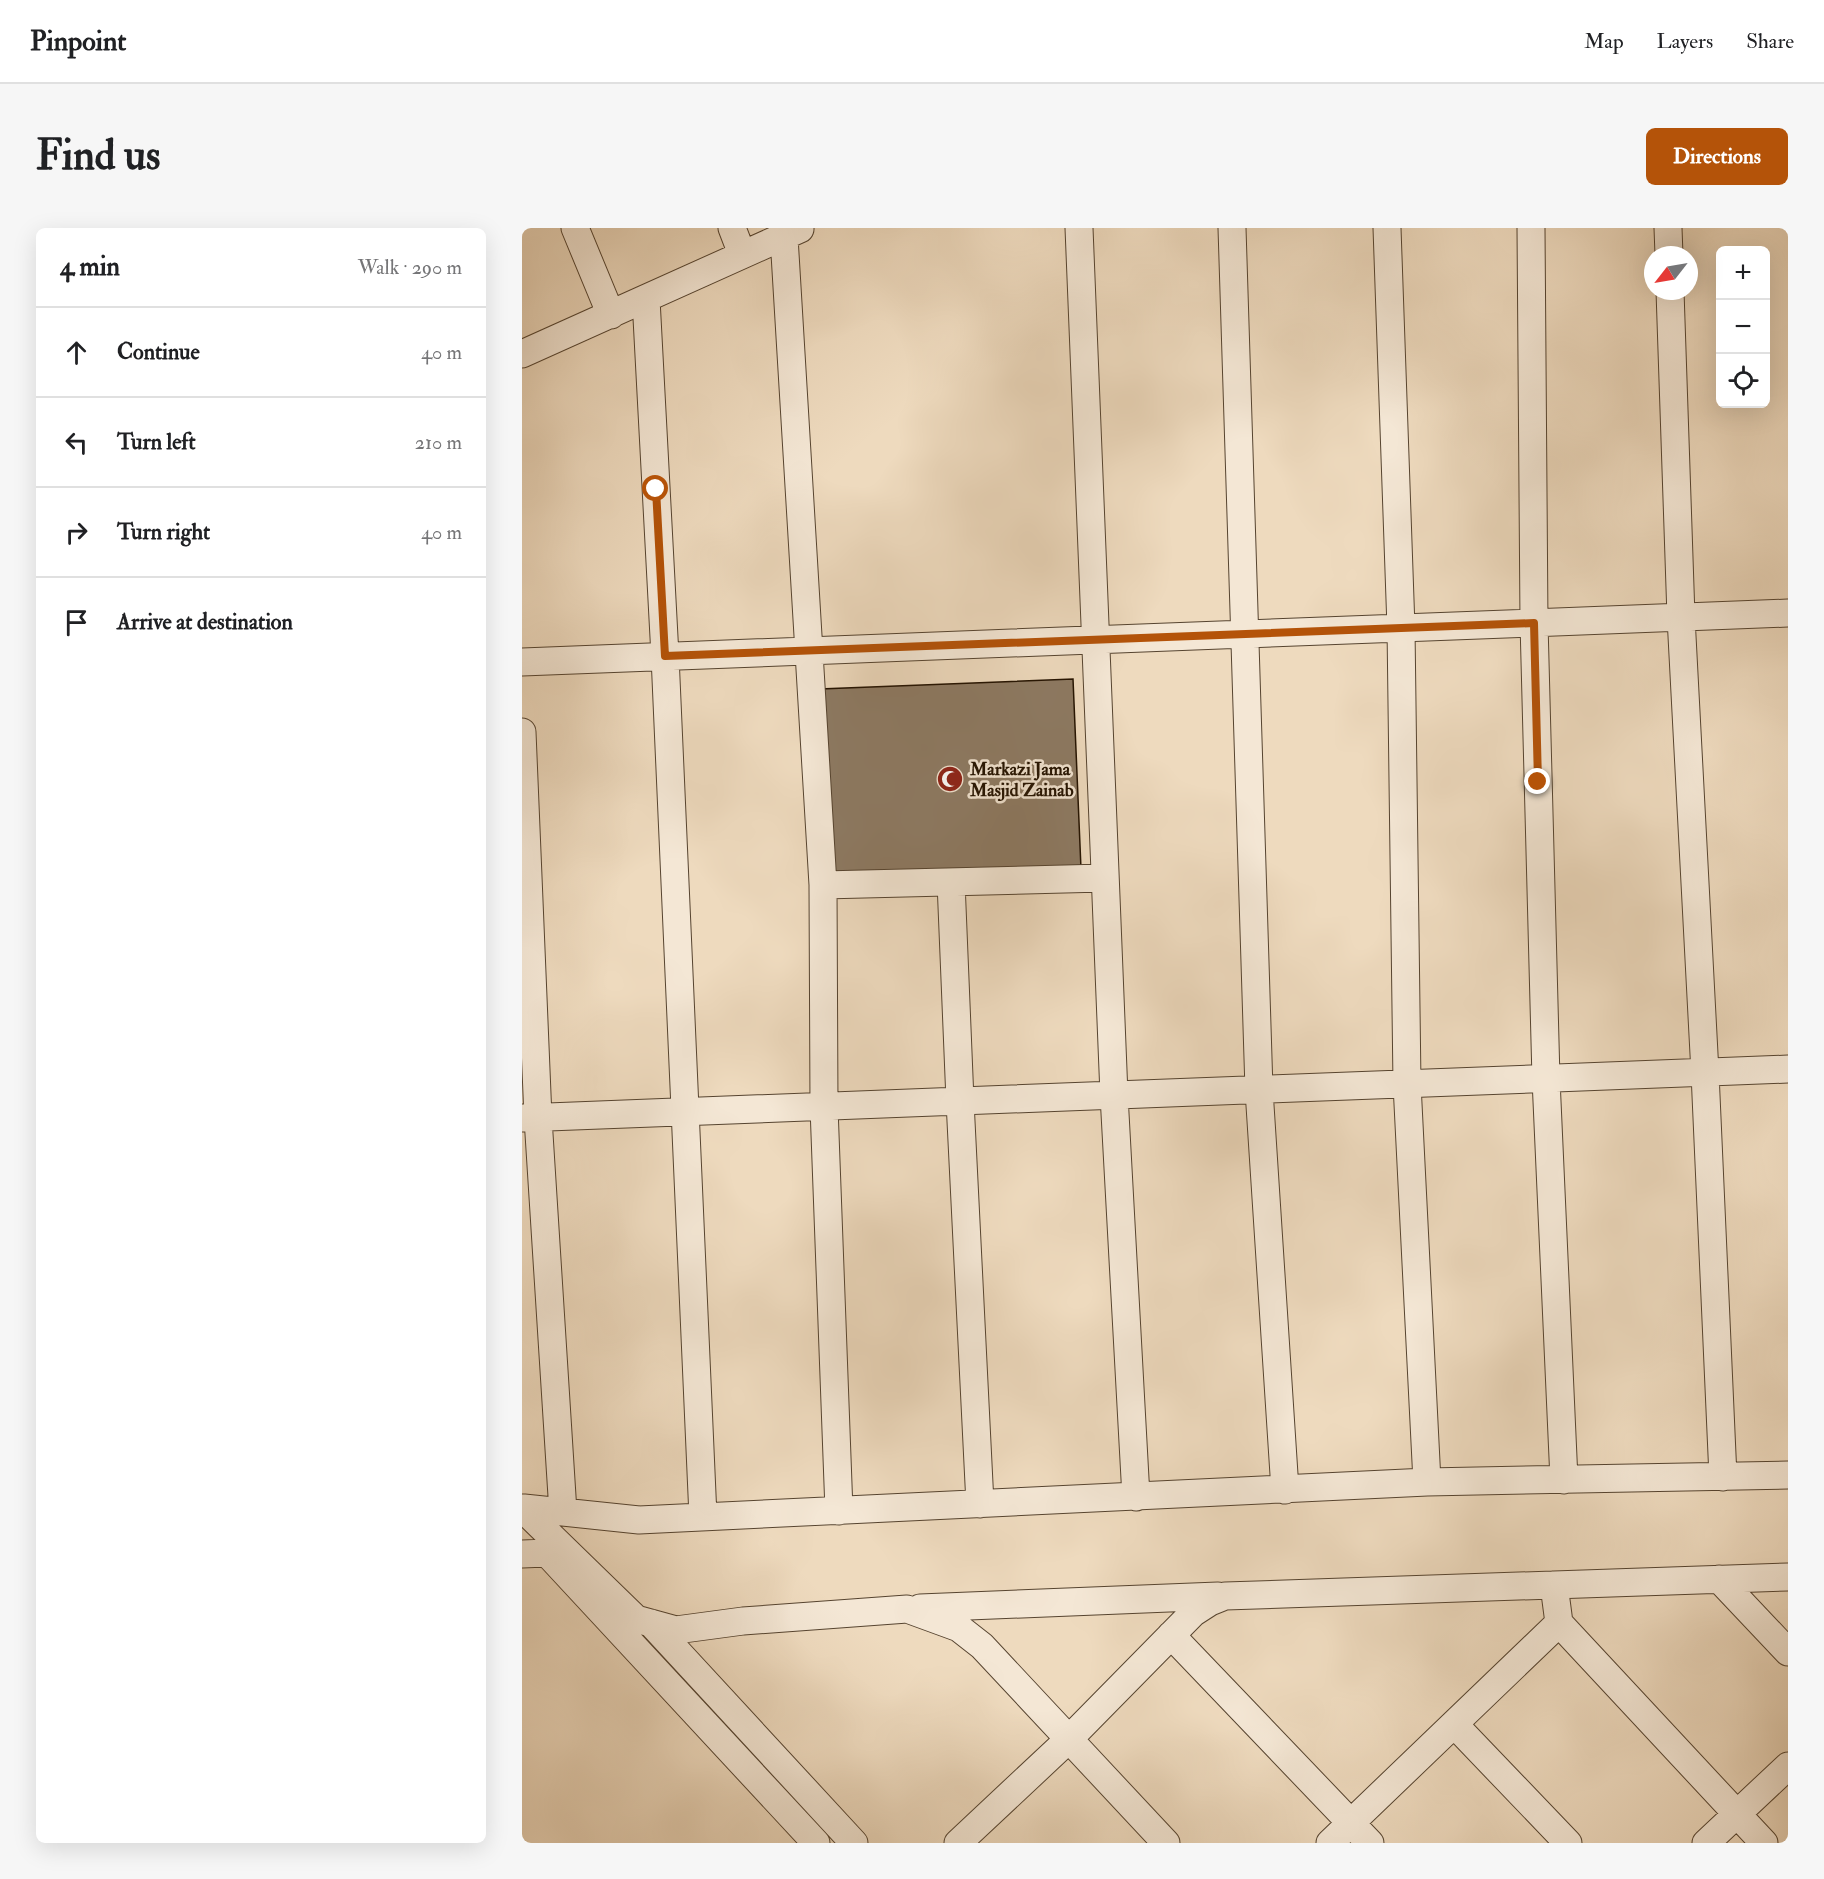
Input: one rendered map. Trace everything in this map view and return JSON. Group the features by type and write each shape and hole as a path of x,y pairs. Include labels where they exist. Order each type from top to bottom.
{"street":[{"path":"575,228 611,315"},
{"path":"732,228 742,254"},
{"path":"1079,228 1104,878 1136,1497"},
{"path":"1232,228 1259,1090 1285,1490"},
{"path":"1387,228 1401,628 1407,1084 1427,1482"},
{"path":"1531,228 1534,623 1546,1079 1564,1480"},
{"path":"1668,228 1669,246"},
{"path":"522,354 793,233 809,651 823,885 825,1107 839,1511"},
{"path":"646,299 665,656 703,1517"},
{"path":"1670,300 1681,617 1723,1477"},
{"path":"522,662 1788,613"},
{"path":"522,732 530,1118 563,1512"},
{"path":"823,885 1104,878"},
{"path":"951,882 980,1504"},
{"path":"530,1118 1788,1069"},
{"path":"523,1508 639,1520 1427,1482 1788,1475"},
{"path":"523,1508 636,1619 676,1630 743,1621 907,1609 1788,1577"},
{"path":"522,1554 547,1553 816,1843"},
{"path":"1719,1579 1788,1652"},
{"path":"1554,1585 1560,1623 1764,1843"},
{"path":"961,1842 1069,1739 1193,1613 1225,1596"},
{"path":"907,1609 959,1628 981,1646 1166,1843"},
{"path":"651,1623 854,1843"},
{"path":"1330,1843 1560,1623"},
{"path":"1172,1635 1370,1843"},
{"path":"1454,1724 1568,1843"},
{"path":"1706,1843 1788,1766"}],"building":[{"name":"Markazi Jama Masjid Zainab","path":"1073,679 1081,869 828,879 820,689"}],"place":[{"name":"Markazi Jama Masjid Zainab","path":"950,779"}],"route":[{"path":"656,489 665,656 1534,623 1538,782"}]}
